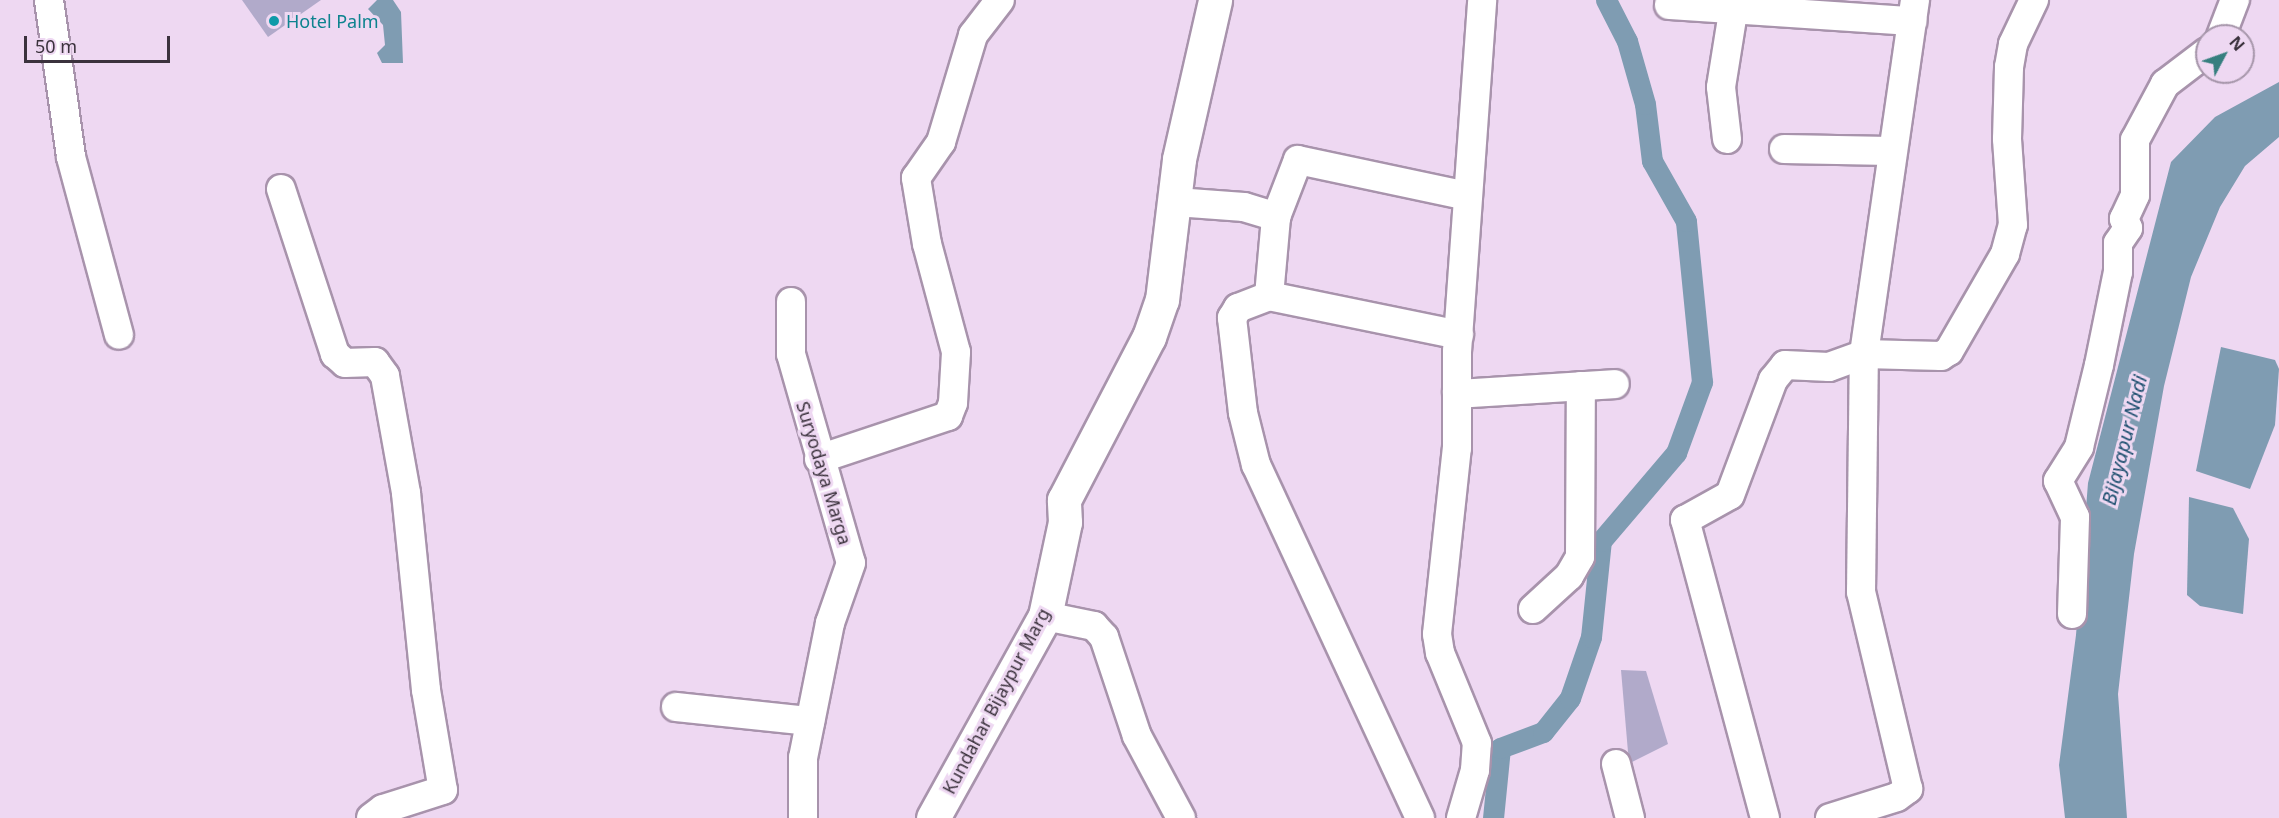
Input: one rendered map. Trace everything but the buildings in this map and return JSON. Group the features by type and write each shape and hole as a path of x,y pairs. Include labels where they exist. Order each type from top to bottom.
{"main road":[{"name":"Kundahar Bijaypur Marg","path":"933,818 1045,616 1065,522 1064,500 1149,337 1162,300 1176,202 1179,159 1215,0"}],"street":[{"path":"49,0 71,157 119,335"},
{"path":"819,459 948,416 954,403 956,352 927,244 916,178 941,142 973,35 1000,0"},
{"path":"1461,818 1475,770 1477,743 1440,653 1437,634 1452,513 1467,196 1482,0"},
{"path":"1765,818 1685,520 1730,495 1777,372 1785,366 1829,367 1864,354 1941,356 1949,351 2005,254 2013,225 2007,139 2009,67 2013,44 2034,0"},
{"path":"2226,24 2235,0"},
{"path":"1669,6 1734,3 1913,10 1890,151 1864,354 1861,592 1908,789 1897,797 1830,818"},
{"path":"1727,139 1721,87 1734,3"},
{"path":"2072,614 2075,517 2058,481 2079,447 2099,365 2118,272 2118,243 2128,228 2124,219 2135,195 2135,140 2165,84 2195,61"},
{"path":"1784,149 1890,151"},
{"path":"1269,296 1276,217 1298,160 1467,196"},
{"path":"281,189 335,354 345,363 375,362 385,376 406,493 426,690 443,790 383,809 371,818"},
{"path":"1176,202 1244,207 1276,217"},
{"path":"1420,818 1256,465 1243,413 1232,318 1238,308 1269,296 1460,336"},
{"name":"Suryodaya Marga","path":"790,302 791,354 819,459 851,562 830,623 803,758 803,818"},
{"path":"1457,394 1615,384"},
{"path":"1533,609 1569,576 1580,557 1581,386"},
{"path":"1045,616 1094,626 1104,637 1137,736 1181,818"},
{"path":"676,707 810,721"},
{"path":"1616,764 1630,818"}],"water":[{"path":"377,0 393,0 401,12 403,63 382,63 377,53 385,45 383,25 368,9"},
{"name":"Bijayapur Nadi","path":"2279,82 2279,137 2245,166 2220,207 2191,277 2164,386 2134,554 2118,694 2127,818 2065,818 2059,765 2076,635 2088,483 2171,162 2215,117"},
{"path":"2221,347 2275,360 2279,369 2275,425 2250,489 2196,471"},
{"path":"2189,497 2233,508 2249,539 2243,614 2200,606 2187,595"}],"waterway":[{"path":"1493,818 1500,748 1543,732 1570,698 1591,637 1601,541 1676,453 1702,382 1686,221 1652,161 1645,104 1627,41 1606,0"}],"place":[{"name":"Hotel Palm","path":"274,21"}]}
